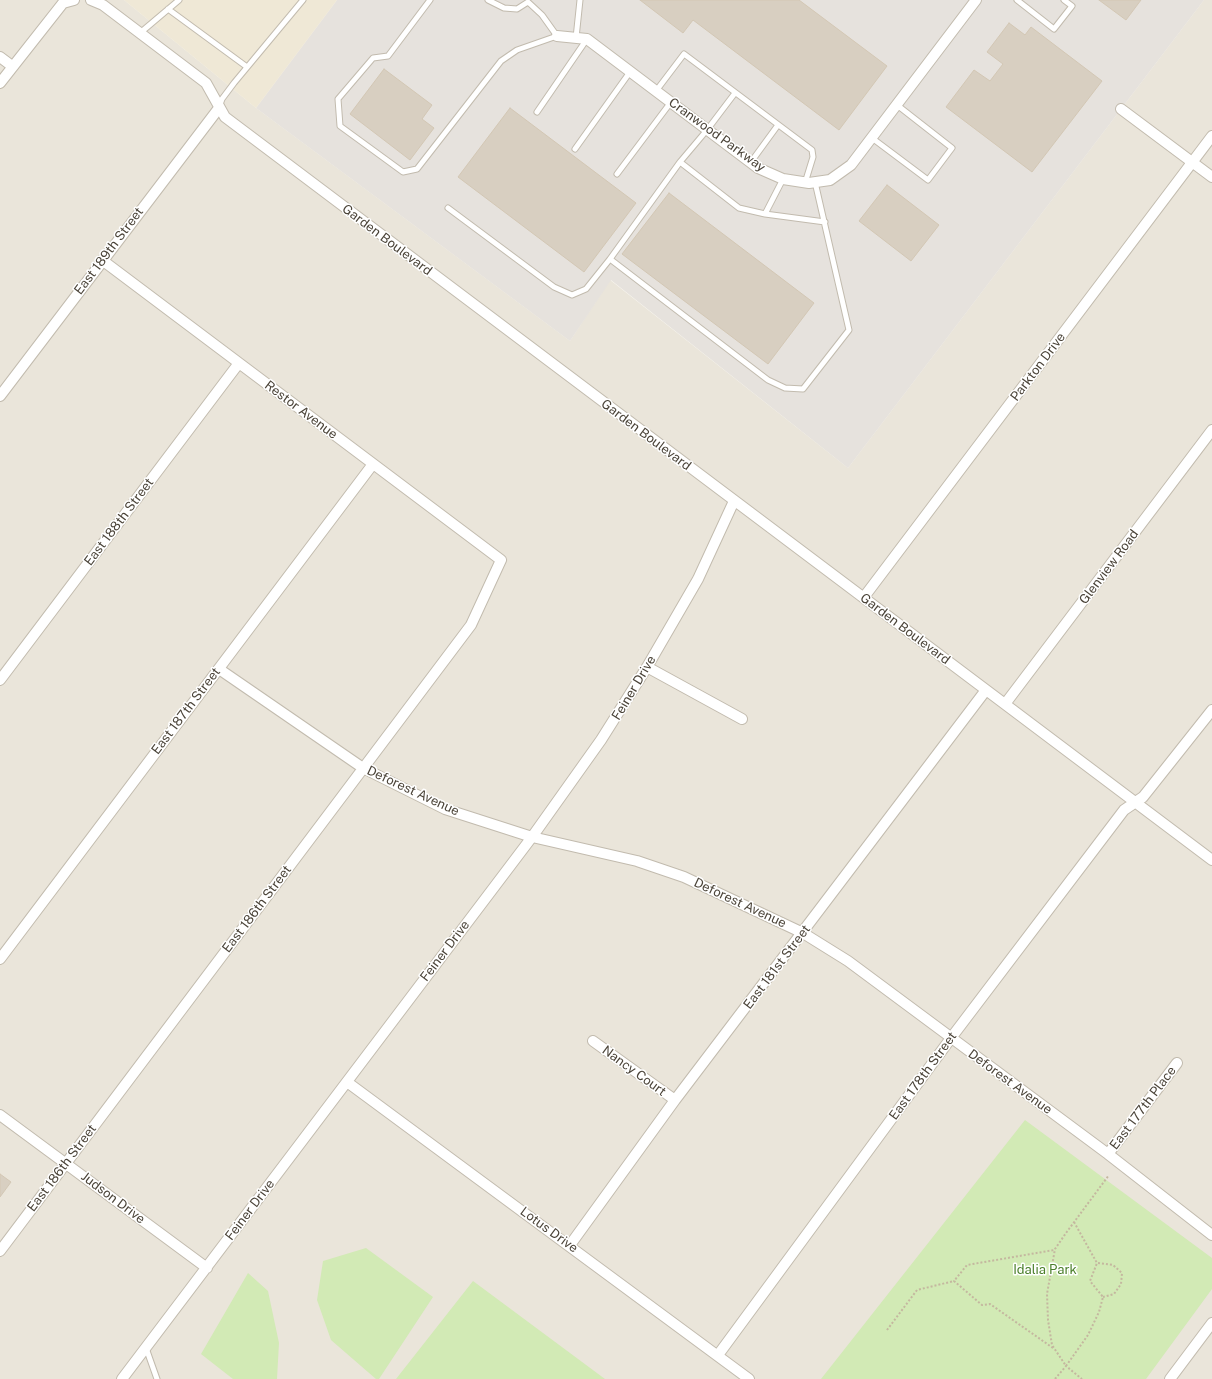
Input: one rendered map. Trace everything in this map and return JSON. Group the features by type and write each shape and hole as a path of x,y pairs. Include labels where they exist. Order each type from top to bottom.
{"street":[{"path":"0,83 63,3 74,0"},
{"name":"Garden Boulevard","path":"92,0 103,5 206,83 225,117 1212,860"},
{"name":"Cranwood Parkway","path":"587,39 758,168 783,180 810,182 830,180 851,164 976,0"},
{"path":"557,36 587,39"},
{"path":"0,57 12,66"},
{"name":"East 189th Street","path":"0,396 219,108"},
{"path":"1121,109 1212,177"},
{"name":"Parkton Drive","path":"864,597 1212,136"},
{"name":"Restor Avenue","path":"102,260 500,560"},
{"name":"East 188th Street","path":"0,680 239,363"},
{"name":"Glenview Road","path":"1005,704 1212,430"},
{"name":"East 187th Street","path":"0,959 373,464"},
{"name":"Feiner Drive","path":"122,1379 532,837 602,740 647,667 698,579 734,501"},
{"name":"East 186th Street","path":"0,1251 471,626 500,560"},
{"path":"647,667 742,719"},
{"name":"Deforest Avenue","path":"219,669 363,768 445,809 532,837 637,861 684,877 804,933 848,960 1108,1154 1212,1235"},
{"name":"East 181st Street","path":"570,1245 675,1100 804,933 986,690"},
{"name":"East 178th Street","path":"718,1355 951,1038 1124,810 1143,797 1152,787 1212,710"},
{"name":"Nancy Court","path":"593,1041 675,1100"},
{"name":"East 177th Place","path":"1108,1154 1177,1063"},
{"name":"Lotus Drive","path":"347,1082 570,1245 749,1379"},
{"name":"Judson Drive","path":"0,1115 66,1162 206,1268"},
{"path":"1170,1379 1212,1323"}],"lane":[{"path":"140,33 178,0"},
{"path":"219,108 225,95 303,0"},
{"path":"430,0 388,56 373,58 338,99 340,126 403,172 417,169 501,61 517,50 557,36 542,15 529,1 517,9 504,8 488,0"},
{"path":"576,38 580,0"},
{"path":"1017,0 1054,29 1072,6 1064,0"},
{"path":"168,8 247,67"},
{"path":"537,112 587,39"},
{"path":"610,259 768,380 785,388 803,389 849,330 824,222 810,182 813,157 812,150 684,54 656,91"},
{"path":"575,149 630,72"},
{"path":"448,208 554,287 572,295 586,289 610,259 680,162 735,93"},
{"path":"617,174 671,102"},
{"path":"872,138 928,180 952,148 897,105"},
{"path":"751,162 778,125"},
{"path":"680,162 739,208 765,214 824,222"},
{"path":"765,214 783,180"},
{"path":"146,1348 157,1379"}],"path":[{"path":"1054,1349 1048,1320 1047,1294 1055,1249 1109,1175"},
{"path":"1074,1222 1097,1263"},
{"path":"887,1330 917,1290 954,1281 966,1265 1055,1249"},
{"path":"1097,1263 1090,1281 1103,1297"},
{"path":"1097,1263 1113,1265 1122,1273 1122,1284 1114,1294 1103,1297"},
{"path":"954,1281 982,1305 990,1304 1054,1349 1066,1366 1082,1379"},
{"path":"1055,1379 1088,1336 1099,1312 1103,1297"}],"shaded area":[{"path":"0,0 124,0 256,108 570,341 610,280 848,468 1204,0 1212,0 1212,1379 0,1379"},
{"path":"124,0 337,0 256,108"},
{"path":"337,0 1204,0 848,468 611,280 570,341 256,108"}],"green space":[{"name":"Idalia Park","path":"1025,1120 1212,1258 1212,1289 1146,1379 821,1379"},
{"path":"366,1248 433,1297 379,1379 376,1379 331,1340 317,1300 323,1261"},
{"path":"248,1273 268,1291 279,1343 277,1379 233,1379 201,1354"},
{"path":"473,1281 605,1379 396,1379"}],"building":[{"path":"640,0 799,0 887,66 839,130 693,20 683,33"},
{"path":"1099,0 1141,0 1126,20"},
{"path":"1009,23 1025,35 1031,27 1102,81 1032,172 946,107 974,70 990,81 1003,64 987,52"},
{"path":"384,69 432,105 422,119 434,128 410,160 350,114"},
{"path":"510,108 636,203 584,272 458,177"},
{"path":"887,185 939,225 911,261 859,221"},
{"path":"669,193 814,303 768,364 622,254"},
{"path":"0,1174 11,1182 0,1197"}]}
